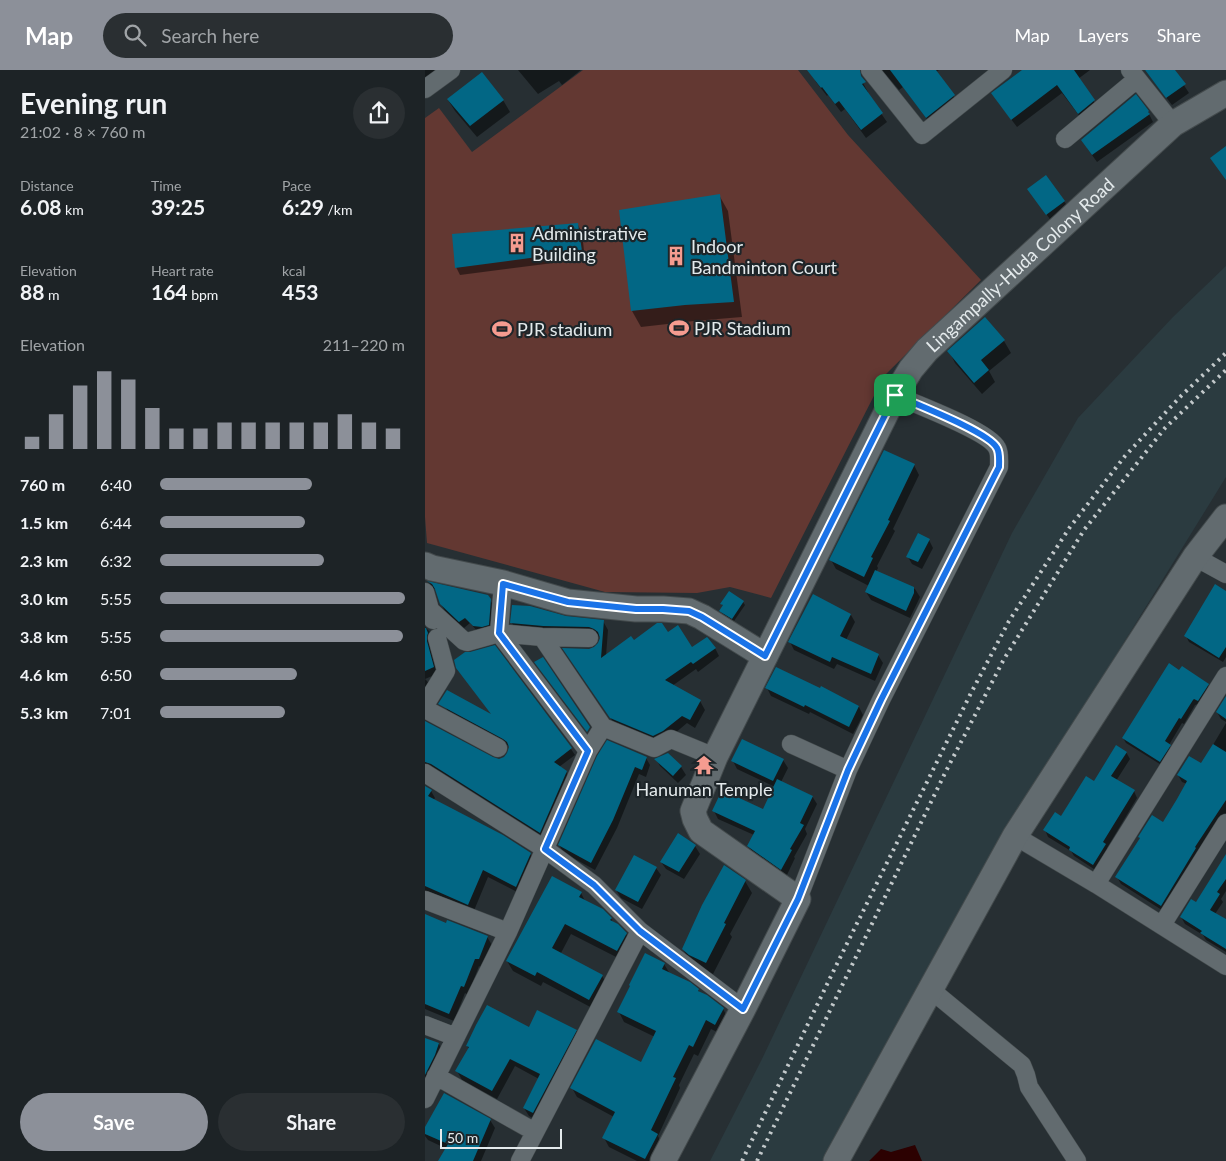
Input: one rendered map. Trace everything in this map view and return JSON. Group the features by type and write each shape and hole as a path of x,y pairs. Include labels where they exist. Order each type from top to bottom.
{"street":[{"path":"425,89 451,70"},
{"path":"870,70 922,135 1003,70"},
{"path":"1065,139 1133,74 1173,124"},
{"name":"Lingampally-Huda Colony Road","path":"798,899 701,831 693,811 715,757 895,395 911,369 927,350 1173,124 1226,93"},
{"path":"663,1161 798,899 848,770 881,700 999,467 998,449 991,441 975,430 895,395"},
{"path":"835,1161 1015,836 1195,557 1226,517"},
{"path":"1195,557 1226,574"},
{"path":"425,564 432,568 503,584 568,602 636,609 689,611 765,656"},
{"path":"503,584 499,633 588,751"},
{"path":"425,592 430,610 431,640 446,671 425,705"},
{"path":"430,610 467,642 499,633 542,637 589,638"},
{"path":"542,637 603,727 655,748 671,739 715,757"},
{"path":"1096,884 1226,676"},
{"path":"425,709 498,748"},
{"path":"425,1099 508,932 588,751 603,727"},
{"path":"791,744 848,770"},
{"path":"425,773 545,849 594,885 640,931 743,1009"},
{"path":"1162,926 1226,823"},
{"path":"1015,836 1225,964"},
{"path":"425,900 508,932"},
{"path":"520,1161 640,931"},
{"path":"930,989 1022,1066 1029,1087 1077,1161"},
{"path":"425,1025 456,1037"},
{"path":"436,1076 535,1132"}],"shaded area":[{"name":"PJR Stadium","path":"583,70 798,70 848,135 981,280 884,376 771,598 730,587 697,593 605,592 427,543 425,517 425,118 439,108 472,152"},
{"path":"1226,266 1226,477 1005,835 827,1161 710,1161 761,1061 1012,533 1078,418 1173,317"},
{"path":"915,1145 922,1161 869,1161 881,1149 891,1152"}],"building":[{"path":"807,70 860,70 861,76 866,82 862,84 883,113 861,130 839,101 835,104"},
{"path":"890,70 936,70 955,95 926,118"},
{"path":"1022,70 1074,70 1095,100 1078,114 1057,85 1011,120 991,93"},
{"path":"1145,70 1175,70 1186,84 1166,98"},
{"path":"482,72 504,100 470,126 447,99"},
{"path":"1136,94 1150,114 1092,155 1081,140"},
{"path":"1226,146 1226,180 1210,158"},
{"path":"1046,175 1065,201 1046,215 1027,189"},
{"name":"Indoor Bandminton Court","path":"720,194 734,302 631,311 619,210"},
{"name":"Administrative Building","path":"578,223 582,251 455,268 452,234"},
{"path":"985,317 1005,340 981,360 989,370 974,383 947,351"},
{"path":"884,450 915,464 888,520 890,521 871,557 873,558 864,577 829,560"},
{"path":"918,533 930,539 918,562 906,557"},
{"path":"875,570 914,587 914,593 906,611 865,592"},
{"path":"427,581 488,595 491,599 489,625 482,627 473,626 465,618 459,622 440,604 435,589"},
{"path":"1215,584 1226,591 1226,647 1219,658 1184,636"},
{"path":"729,591 744,601 732,619 719,611 723,605 720,604"},
{"path":"813,594 851,614 840,636 879,654 871,674 832,657 830,662 788,642"},
{"path":"512,605 530,606 566,616 604,620 601,658 631,636 634,640 657,623 662,623 668,632 678,625 692,647 707,637 716,648 665,680 701,700 690,720 682,716 663,731 653,736 610,718 562,648 589,649 594,647 600,638 598,632 589,627 510,623"},
{"path":"425,628 428,633 427,641 434,667 425,671"},
{"path":"495,645 572,748 554,762 567,771 540,833 425,762 425,721 493,757 499,759 507,753 509,747 503,739 438,704 447,690 491,714 456,668 454,660 465,652"},
{"path":"543,657 590,727 587,732 534,662"},
{"path":"1169,663 1179,670 1182,666 1209,684 1198,701 1194,699 1181,719 1179,718 1165,741 1171,745 1160,762 1122,738"},
{"path":"776,667 820,688 821,686 859,706 849,727 765,688"},
{"path":"1226,696 1226,719 1216,712"},
{"path":"742,739 784,759 773,781 731,761"},
{"path":"607,740 647,757 642,770 635,767 613,820 591,863 558,845 597,756"},
{"path":"1213,744 1226,752 1226,800 1195,847 1161,906 1115,877 1152,815 1163,822 1187,781 1177,775 1189,756 1201,763"},
{"path":"1116,745 1127,752 1111,776 1135,790 1103,842 1106,844 1093,865 1069,850 1070,847 1043,830 1055,812 1061,816 1086,776 1094,781"},
{"path":"668,753 682,766 673,776 654,759"},
{"path":"777,779 813,796 800,823 804,825 790,849 792,850 781,870 747,846 755,831 712,811 722,790 763,809"},
{"path":"425,786 432,790 428,796 503,835 531,853 516,887 483,870 468,905 425,886"},
{"path":"678,833 696,845 679,872 660,862"},
{"path":"1226,854 1226,879 1217,892 1220,894 1210,910 1226,919 1226,949 1200,933 1202,931 1180,917 1191,899 1196,902"},
{"path":"634,855 657,867 638,902 615,890"},
{"path":"724,865 746,880 706,963 689,955 682,949 702,905"},
{"path":"552,876 582,892 579,897 603,909 612,918 610,920 618,924 627,933 617,951 565,924 552,948 603,975 589,1000 537,972 535,976 506,961"},
{"path":"425,914 446,923 447,920 488,936 479,959 475,959 464,987 461,986 449,1014 425,1004"},
{"path":"645,953 665,963 662,969 690,982 699,989 698,991 707,995 724,1008 715,1025 706,1020 693,1047 689,1045 673,1077 676,1078 651,1130 658,1134 645,1159 602,1138 615,1112 570,1088 596,1039 641,1062 656,1031 617,1012"},
{"path":"487,1005 529,1027 537,1010 577,1030 533,1113 523,1108 540,1074 510,1059 492,1091 455,1071 469,1047 466,1046"},
{"path":"425,1038 439,1043 425,1075"},
{"path":"444,1093 491,1119 473,1161 438,1161 448,1144 425,1134 425,1127"}],"railway":[{"path":"742,1161 831,976 970,695 1009,621 1070,527 1125,456 1181,396 1226,353"},
{"path":"757,1161 945,773 1004,659 1084,530 1165,428 1226,370"}],"place":[{"name":"Administrative Building","path":"517,243"},
{"name":"Indoor Bandminton Court","path":"676,256"},
{"name":"PJR Stadium","path":"679,328"},
{"name":"PJR stadium","path":"502,329"},
{"name":"Hanuman Temple","path":"704,765"}],"route":[{"path":"895,395 975,430 991,441 998,449 999,467 881,700 848,770 798,899 743,1009 640,931 594,885 545,849 588,751 499,633 503,584 568,602 636,609 689,611 765,656 895,395"}]}
